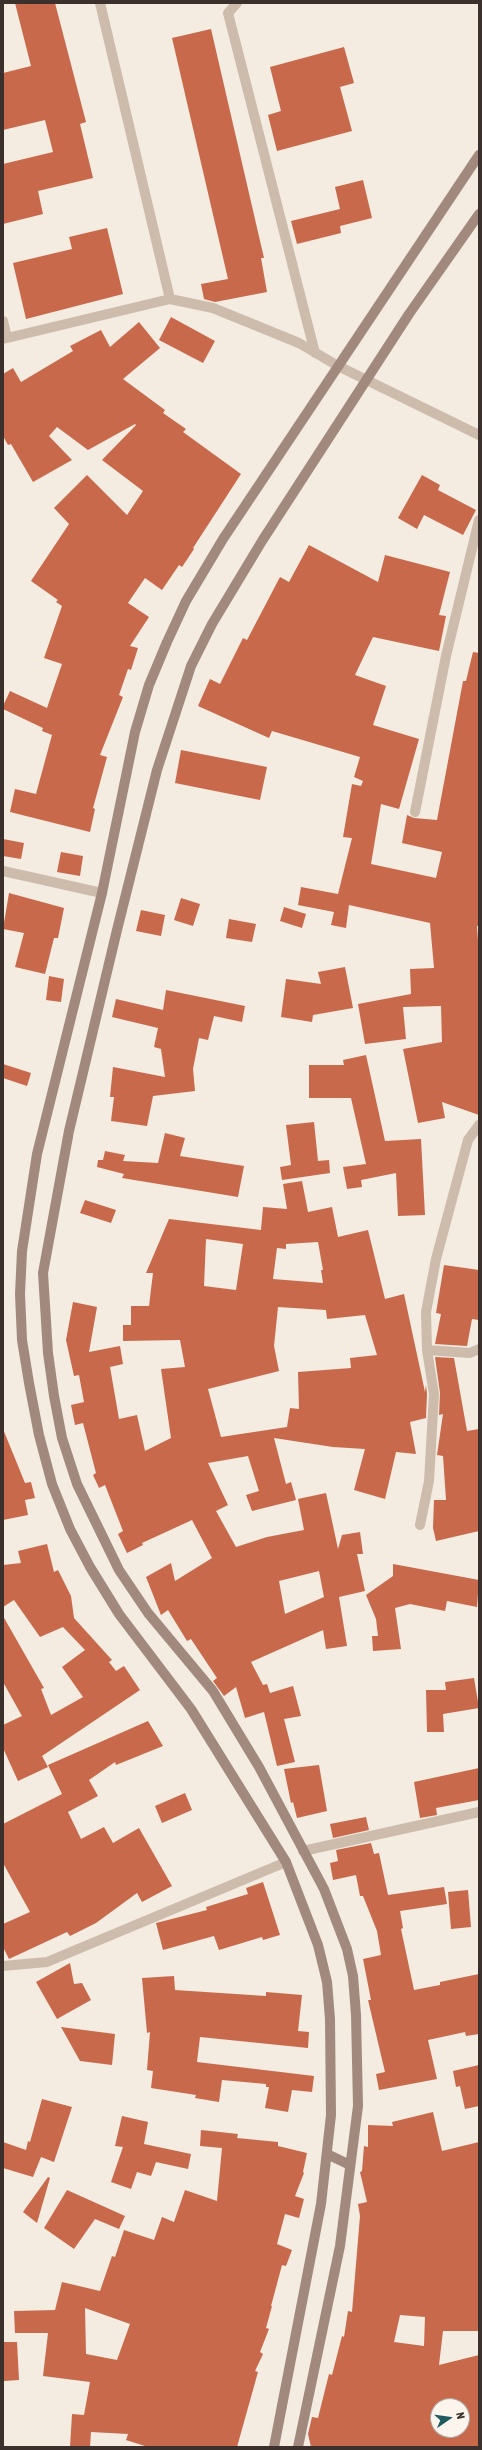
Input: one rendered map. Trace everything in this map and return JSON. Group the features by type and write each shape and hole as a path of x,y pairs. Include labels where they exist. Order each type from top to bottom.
{"main road":[{"path":"274,2447 321,2204 327,2154 331,2115 331,2071 330,2019 327,1982 318,1945 286,1862 192,1709 119,1614 90,1567 70,1529 52,1484 36,1420 22,1340 20,1294 22,1251 36,1154 102,893 134,732 149,685 186,601 223,539 479,155"},
{"path":"298,2447 340,2246 358,2106 358,2054 353,1976 347,1949 324,1889 259,1767 214,1691 148,1613 119,1570 80,1490 62,1438 54,1396 48,1353 43,1272 69,1131 115,938 157,770 191,666 234,586 367,379 479,214"},
{"path":"327,2154 350,2165"}],"street":[{"path":"100,3 170,298"},
{"path":"237,3 228,13 315,352"},
{"path":"3,321 5,338 170,298 213,308 299,343 338,366 479,435"},
{"path":"415,812 446,656 479,520"},
{"path":"3,871 102,893"},
{"path":"420,1525 429,1481 434,1394 427,1350 426,1312 436,1259 468,1140 479,1125"},
{"path":"427,1350 470,1353 479,1349"},
{"path":"303,1851 479,1812"},
{"path":"3,1966 47,1962 286,1862"}],"building":[{"path":"15,3 55,3 86,122 80,124 93,178 38,191 43,214 3,224 3,164 53,152 45,120 3,130 3,73 31,66"},
{"path":"211,29 264,258 261,258 267,292 215,302 204,299 201,284 228,279 172,38"},
{"path":"344,47 354,83 340,87 352,131 277,151 268,115 281,111 270,67"},
{"path":"363,180 372,218 340,226 341,233 297,244 291,221 340,209 335,187"},
{"path":"107,228 123,294 26,319 13,263 72,249 69,237"},
{"path":"171,317 215,341 203,363 159,340"},
{"path":"139,322 160,348 123,379 165,410 163,413 186,429 183,432 241,474 182,567 179,565 162,590 145,578 128,603 149,617 130,646 138,648 131,670 128,669 119,695 123,697 100,755 107,757 93,808 95,809 90,832 10,812 15,789 36,794 52,735 42,731 43,728 3,709 3,706 10,691 47,708 62,664 44,658 62,606 56,602 58,600 31,581 69,524 54,508 87,475 127,515 143,491 102,460 136,425 135,424 88,450 57,427 49,436 72,460 33,482 11,444 8,445 3,436 3,374 13,368 21,382 73,351 70,346 101,330 110,347"},
{"path":"422,475 440,485 438,490 476,510 463,535 424,515 417,529 398,518"},
{"path":"309,545 378,582 385,555 450,572 439,615 446,616 439,651 373,637 355,675 386,686 373,725 419,739 399,809 381,804 371,864 436,878 442,852 402,843 407,815 414,818 437,820 463,681 466,681 473,652 479,653 479,926 477,926 479,955 479,1115 442,1102 445,1118 418,1123 403,1049 442,1042 441,1006 403,1007 406,1039 365,1044 358,1004 411,994 410,969 434,968 430,923 349,905 346,928 331,925 334,912 298,905 301,887 338,894 352,838 343,837 352,784 361,786 363,781 354,777 360,757 272,731 269,738 198,706 210,679 220,684 243,638 247,640 280,577 289,582"},
{"path":"181,750 267,767 260,800 175,783"},
{"path":"3,839 24,843 21,859 3,856"},
{"path":"61,852 83,856 80,876 57,872"},
{"path":"9,893 64,908 58,938 54,938 45,974 15,967 24,933 3,929"},
{"path":"181,898 200,904 193,926 174,920"},
{"path":"284,907 306,914 302,928 280,921"},
{"path":"141,910 165,915 161,936 136,931"},
{"path":"229,919 256,924 252,942 226,938"},
{"path":"345,967 353,1008 313,1015 312,1022 281,1017 286,979 321,984 318,972"},
{"path":"49,976 64,979 61,1002 46,1000"},
{"path":"166,990 245,1006 242,1022 214,1016 208,1040 199,1038 193,1069 195,1091 153,1096 147,1126 111,1121 114,1097 110,1097 113,1067 165,1077 161,1049 154,1047 158,1028 112,1017 116,999 163,1010"},
{"path":"366,1055 385,1141 421,1139 425,1215 398,1216 396,1173 361,1180 362,1187 347,1189 343,1167 366,1164 351,1098 309,1098 309,1065 344,1065 343,1060"},
{"path":"3,1064 31,1073 27,1086 3,1078"},
{"path":"314,1122 318,1161 329,1160 330,1173 282,1180 280,1167 291,1165 286,1125"},
{"path":"165,1133 185,1138 180,1156 244,1166 238,1197 122,1178 124,1174 97,1167 98,1160 103,1160 105,1151 125,1155 123,1161 158,1163"},
{"path":"302,1181 308,1212 332,1207 338,1237 368,1230 385,1299 404,1294 425,1392 426,1385 427,1394 426,1418 410,1422 416,1454 396,1452 385,1499 354,1490 365,1449 333,1447 274,1438 286,1484 291,1482 296,1500 252,1511 246,1495 259,1491 248,1456 208,1463 228,1505 216,1511 236,1547 267,1537 304,1530 298,1499 326,1493 338,1549 342,1535 360,1532 363,1554 357,1554 365,1591 339,1597 347,1646 326,1649 323,1630 251,1662 263,1685 267,1684 270,1693 293,1686 301,1716 284,1719 295,1762 277,1766 264,1712 245,1718 236,1687 224,1696 213,1681 217,1678 191,1639 187,1641 168,1610 161,1615 146,1577 171,1563 175,1581 212,1558 192,1520 142,1543 143,1545 127,1553 118,1534 123,1531 105,1485 99,1488 93,1475 96,1473 83,1423 75,1425 71,1405 84,1402 79,1375 74,1376 66,1340 73,1302 97,1307 89,1352 120,1346 123,1364 110,1367 119,1419 137,1415 145,1451 171,1438 161,1369 185,1367 180,1340 123,1341 123,1325 131,1325 131,1306 149,1306 153,1273 146,1273 169,1219 261,1230 263,1207 287,1209 283,1184","holes":["206,1239 243,1244 236,1290 204,1286","318,1242 323,1270 321,1270 323,1283 273,1279 277,1248 286,1249 286,1244","278,1307 326,1310 327,1319 365,1315 377,1355 350,1358 351,1368 298,1372 299,1409 290,1408 287,1427 221,1437 208,1389 279,1371 274,1346","319,1571 324,1597 285,1614 279,1581"]},
{"path":"85,1200 116,1210 111,1223 80,1213"},
{"path":"444,1265 479,1270 479,1320 472,1319 467,1346 435,1344 441,1314 436,1313"},
{"path":"435,1357 454,1358 467,1431 479,1429 479,1531 436,1541 433,1528 434,1500 446,1500 443,1456 437,1455 443,1414 439,1415 440,1393"},
{"path":"3,1429 25,1483 31,1482 35,1498 25,1500 28,1515 3,1520"},
{"path":"47,1544 54,1572 58,1570 71,1596 74,1618 112,1660 109,1662 116,1671 124,1666 140,1690 42,1756 48,1767 18,1781 3,1748 3,1725 22,1716 3,1682 3,1616 44,1688 41,1689 51,1715 83,1697 62,1667 85,1650 63,1627 40,1637 14,1600 3,1607 3,1565 21,1563 18,1551"},
{"path":"393,1564 479,1580 477,1607 447,1601 445,1611 410,1604 395,1608 401,1649 373,1651 372,1636 378,1636 376,1619 366,1595 393,1576"},
{"path":"474,1678 479,1708 443,1714 444,1732 427,1732 426,1690 446,1690 445,1682"},
{"path":"148,1721 163,1746 116,1765 115,1762 89,1780 98,1796 68,1812 81,1839 104,1827 113,1843 139,1828 172,1886 142,1902 137,1893 96,1923 70,1936 67,1932 9,1959 3,1947 3,1924 30,1912 3,1863 3,1824 62,1794 48,1765"},
{"path":"319,1765 327,1811 297,1818 293,1802 291,1803 284,1769"},
{"path":"479,1768 479,1800 436,1808 437,1815 420,1818 414,1782"},
{"path":"185,1793 192,1810 162,1823 155,1806"},
{"path":"366,1817 369,1830 333,1838 330,1824"},
{"path":"371,1843 374,1854 379,1853 388,1895 444,1887 447,1904 400,1911 403,1928 401,1929 414,1990 440,1985 440,1982 479,1974 479,2034 466,2036 465,2032 428,2040 437,2079 379,2090 376,2074 385,2072 368,2000 371,2000 363,1959 381,1955 377,1931 363,1896 360,1896 356,1875 333,1880 330,1863 338,1861 336,1850"},
{"path":"263,1882 280,1935 263,1940 262,1937 219,1950 214,1936 163,1950 156,1923 207,1910 206,1907 248,1894 246,1888"},
{"path":"468,1890 471,1927 451,1929 448,1892"},
{"path":"70,1963 74,1984 82,1983 91,2000 57,2019 36,1982"},
{"path":"174,1976 175,1990 266,1996 266,1992 302,1995 298,2031 309,2032 308,2048 200,2037 197,2062 314,2076 312,2092 292,2090 288,2112 265,2108 269,2087 266,2087 266,2084 222,2080 219,2102 195,2098 196,2095 151,2088 153,2071 147,2070 150,2032 147,2033 142,1978"},
{"path":"61,2027 115,2034 112,2065 80,2061"},
{"path":"479,2065 479,2106 465,2109 460,2086 456,2087 453,2071"},
{"path":"42,2099 72,2107 54,2162 41,2157 33,2177 3,2168 3,2142 26,2150 28,2141 30,2142"},
{"path":"433,2112 442,2151 479,2142 479,2331 443,2331 439,2365 479,2355 479,2447 311,2447 308,2434 312,2417 318,2418 329,2374 332,2375 342,2336 344,2337 348,2311 352,2312 360,2216 358,2204 367,2202 360,2172 362,2171 364,2146 368,2147 368,2125 393,2126 392,2122","holes":["400,2315 425,2317 424,2346 394,2342"]},
{"path":"122,2116 148,2122 144,2144 191,2154 188,2169 156,2162 151,2176 137,2172 131,2189 111,2182 123,2147 115,2146"},
{"path":"201,2130 238,2134 237,2138 278,2142 278,2146 307,2153 304,2173 295,2196 304,2199 299,2218 285,2214 277,2244 292,2250 286,2266 282,2265 266,2328 269,2329 260,2352 263,2354 255,2371 258,2372 237,2447 148,2447 126,2440 128,2434 91,2432 90,2447 70,2447 72,2414 84,2415 90,2382 43,2376 48,2333 15,2333 14,2311 55,2310 62,2282 100,2291 112,2256 115,2257 124,2230 154,2240 162,2217 174,2222 185,2190 217,2201 222,2148 200,2146","holes":["85,2308 130,2324 117,2360 86,2354"]},
{"path":"48,2177 50,2178 37,2223 23,2212"},
{"path":"67,2190 125,2216 119,2229 95,2219 74,2249 44,2228"},
{"path":"3,2342 17,2342 19,2380 4,2381"}]}
